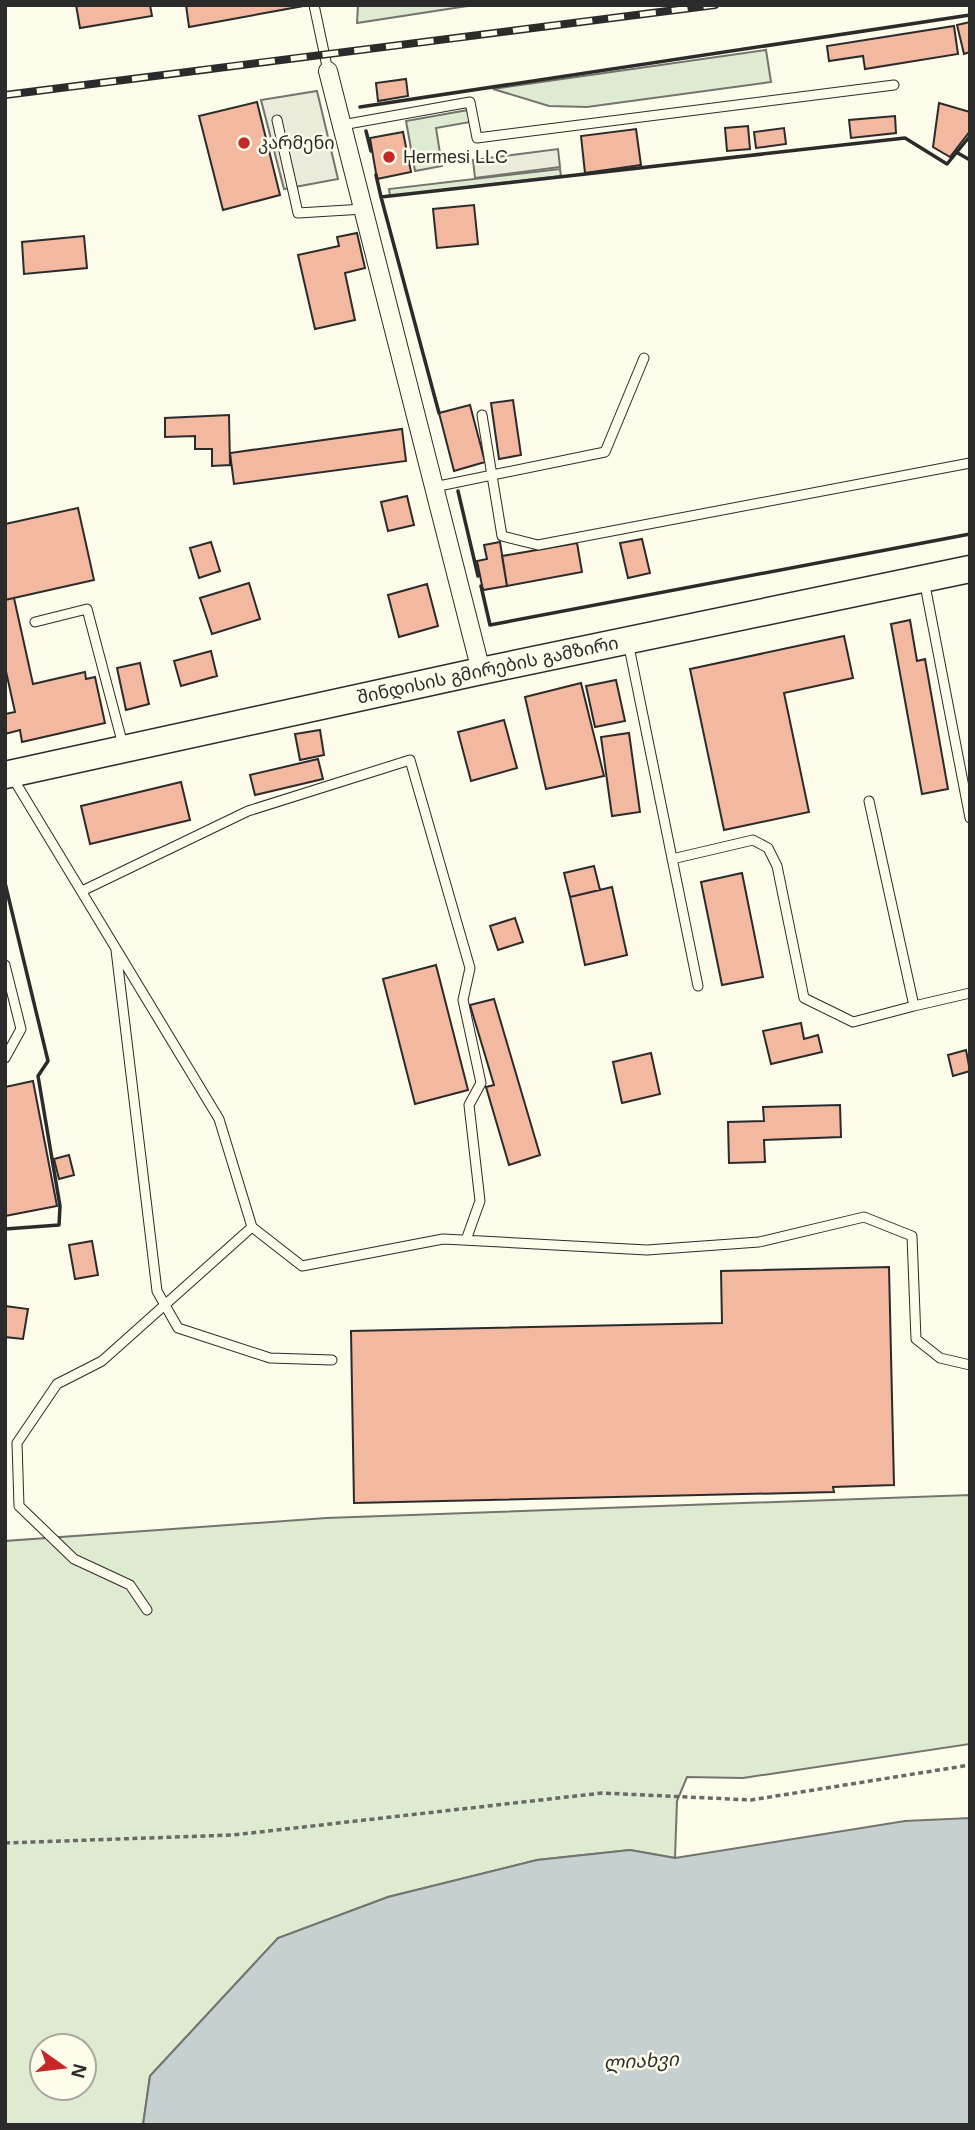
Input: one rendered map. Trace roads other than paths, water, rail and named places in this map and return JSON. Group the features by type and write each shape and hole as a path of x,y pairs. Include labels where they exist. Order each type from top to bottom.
{"main road":[{"name":"შინდისის გმირების გამზირი","path":"8,775 481,671 970,569"}],"street":[{"path":"328,71 481,671"}],"lane":[{"path":"314,5 328,71"},
{"path":"342,125 470,102 477,138 894,85"},
{"path":"277,120 298,213 364,209"},
{"path":"434,487 604,452 644,358"},
{"path":"482,415 502,536 538,545 970,463"},
{"path":"924,578 970,818"},
{"path":"35,622 87,609 124,748"},
{"path":"627,640 698,986"},
{"path":"82,891 248,811 410,760 470,968 463,1000 481,1083 468,1105 480,1201 466,1240"},
{"path":"8,775 82,891 219,1119 252,1227 302,1266 443,1239 647,1250 759,1241 864,1217 912,1236 916,1339 940,1358 970,1365"},
{"path":"869,800 914,1006"},
{"path":"672,859 753,840 768,848 777,866 804,998 853,1022 970,993"},
{"path":"115,945 157,1291 178,1328 270,1358 332,1360"},
{"path":"5,965 21,1029 5,1058"},
{"path":"147,1610 130,1585 74,1559 19,1506 17,1443 57,1384 102,1361 252,1227"}],"water":[{"name":"ლიახვი","path":"970,1818 970,2125 143,2125 150,2076 278,1938 388,1897 537,1860 630,1850 675,1858 905,1821"}],"railway":[{"path":"5,95 715,5"}],"place":[{"name":"კარმენი","path":"244,143"},
{"name":"Hermesi LLC","path":"389,157"}]}
